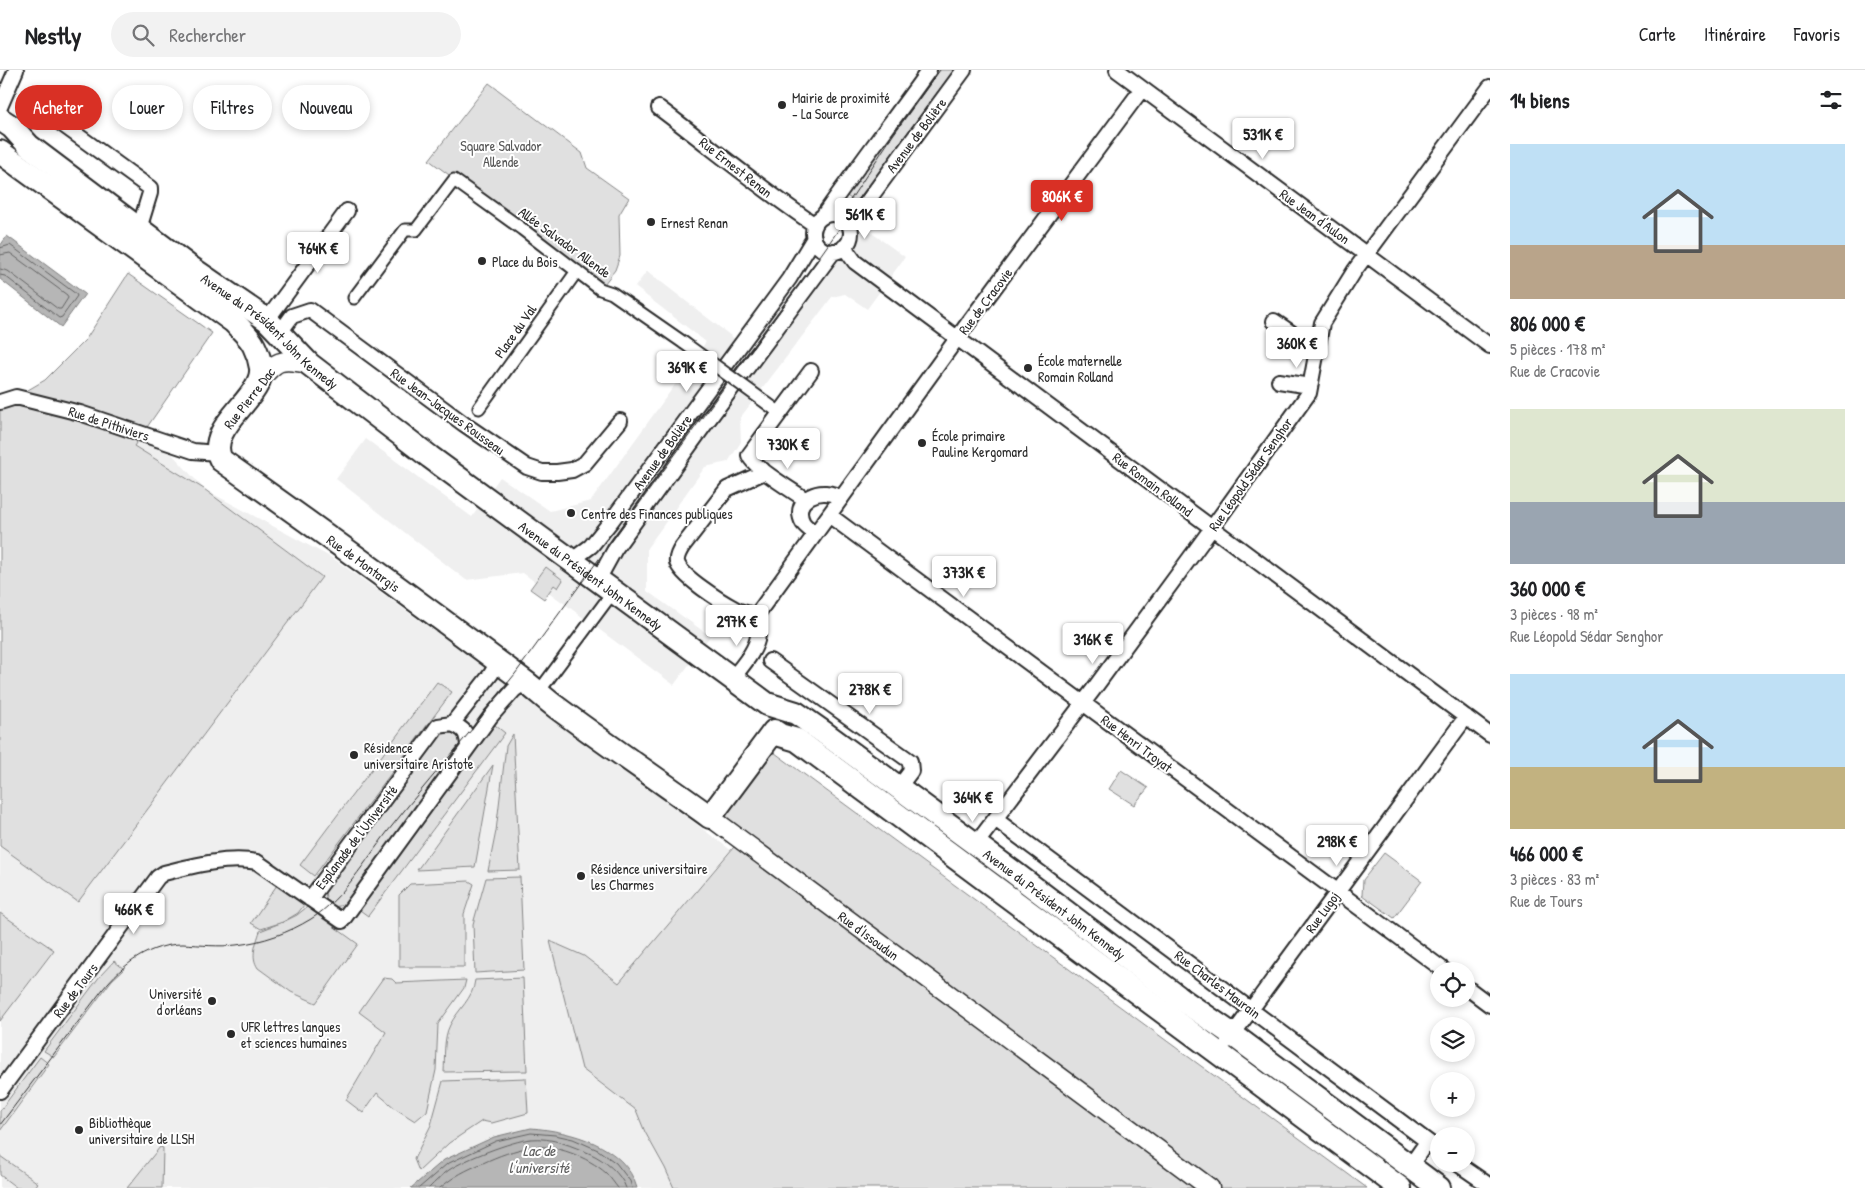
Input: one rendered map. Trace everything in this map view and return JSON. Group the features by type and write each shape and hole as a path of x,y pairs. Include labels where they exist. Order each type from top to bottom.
{"main road":[{"name":"Avenue du Président John Kennedy","path":"0,120 12,127 29,146 273,327 309,364 430,457 571,561 602,590 767,704 796,713 899,787 1181,999 1233,1035 1439,1188"},
{"name":"Avenue du Président John Kennedy","path":"0,152 234,322 253,344 261,368 258,382"},
{"name":"Rue Pierre Dac","path":"219,445 258,382"},
{"name":"Rue de Montargis","path":"219,445 221,460 317,528 498,662 534,684"},
{"name":"Rue d'Issoudun","path":"534,684 554,705 626,759 654,776 710,817"},
{"name":"Avenue du Président John Kennedy","path":"710,817 774,731 780,735 797,740 1400,1188"}],"street":[{"path":"0,107 16,70"},
{"name":"Avenue de Bolière","path":"571,561 591,546 612,520 789,279 838,194 929,70"},
{"name":"Avenue de Bolière","path":"850,225 964,70"},
{"name":"Rue Jean d'Aulon","path":"1116,70 1489,343"},
{"name":"Rue Léopold Sédar Senghor","path":"976,844 1212,528 1308,393 1322,323 1355,270 1490,87"},
{"name":"Rue de Cracovie","path":"753,616 758,613 957,338 1142,89"},
{"name":"Rue Ernest Renan","path":"659,108 712,148 733,167 818,226"},
{"path":"71,130 150,188 139,229"},
{"name":"Allée Salvador Allende","path":"354,298 404,230 416,230 454,180 600,289 612,293 780,413"},
{"path":"273,327 346,211"},
{"path":"835,214 846,220 850,225 851,237 839,249 829,251 820,246 818,226 835,214"},
{"name":"Avenue de Bolière","path":"602,590 616,548 698,434 839,249"},
{"name":"Rue Romain Rolland","path":"839,249 1490,735"},
{"name":"Place du Val","path":"479,408 577,271"},
{"name":"Rue Jean-Jacques Rousseau","path":"273,327 292,316 310,310 466,426 527,467 542,472 572,470 585,463 620,421"},
{"path":"1274,321 1316,350"},
{"name":"Rue Pierre Dac","path":"258,382 269,369 280,361 309,364"},
{"path":"806,500 750,460 749,455 811,371"},
{"path":"1279,381 1310,386"},
{"name":"Rue de Pithiviers","path":"0,402 16,398 80,413 193,451 219,445"},
{"path":"732,679 754,648 758,636 758,628 753,616 736,610 689,577 681,570 677,562 682,547 727,490 760,474 763,470"},
{"path":"815,534 804,523 801,514 802,506 806,500 820,492 841,499"},
{"name":"Rue Henri Troyat","path":"830,515 1433,962"},
{"path":"534,684 602,590"},
{"path":"770,661 910,761 911,771 899,787"},
{"name":"Esplanade de l'Université","path":"498,662 491,674 452,724 438,726 310,899 342,921 491,716 514,690 534,684"},
{"name":"Rue Lugoj","path":"1218,1054 1466,717"},
{"path":"452,724 463,729 467,735 468,746"},
{"name":"Rue d'Issoudun","path":"710,817 1210,1188"},
{"name":"Rue Charles Maurain","path":"996,818 1430,1144"},
{"name":"Rue de Tours","path":"0,1091 158,877 164,873 194,866 246,859 264,866 310,899"},
{"path":"1475,994 1490,1005"},
{"path":"1410,1166 1427,1142"},
{"path":"1470,1172 1490,1186"}],"shaded area":[{"path":"858,223 905,257 867,309 845,294 832,297 740,418 741,442 728,462 705,467 647,548 647,591 710,636 674,685 523,573 466,580 336,479 366,439 472,517 500,477 550,511 591,501 706,342 635,287 647,271 753,353"},
{"path":"0,402 112,430 172,454 204,489 334,559 532,701 1181,1188 0,1188"}],"green space":[{"path":"936,70 957,70 861,206 844,194"},
{"name":"Square Salvador Allende","path":"489,83 582,153 587,168 629,198 619,215 620,256 615,270 601,288 429,160"},
{"path":"128,274 212,333 134,446 204,489 322,577 78,902 0,846 0,402 16,397 45,380 86,339"},
{"path":"546,567 563,580 558,588 554,585 544,599 530,589"},
{"path":"437,682 452,692 314,876 300,865"},
{"path":"491,722 505,733 368,916 353,905"},
{"path":"445,730 458,735 462,743 460,749 348,902 333,906 327,901 325,885 439,733"},
{"path":"513,734 520,870 488,871 496,831 506,746"},
{"path":"771,750 1367,1188 674,1188 645,1132 636,1110 582,1069 550,941 584,956 619,983 744,835 723,818"},
{"path":"493,765 475,867 417,870"},
{"path":"1121,770 1148,788 1134,805 1109,789"},
{"path":"1384,853 1422,881 1394,918 1362,895 1363,880"},
{"path":"520,877 524,970 475,973 473,924 486,878"},
{"path":"469,881 474,884 464,914 464,967 399,967 399,895 410,884"},
{"path":"277,885 304,905 298,913 283,922 261,929 251,923"},
{"path":"307,907 358,944 316,1003 291,992 258,968 254,959 260,931 283,922"},
{"path":"0,913 54,950 0,1021"},
{"path":"114,961 124,969 112,980 54,1057 44,1051 100,976"},
{"path":"383,978 392,979 396,983 466,980 464,988 438,1024 436,1070 427,1111 415,1121 396,1109 377,1093 363,1113 346,1100 386,1032 359,1012"},
{"path":"523,978 527,1071 444,1072 445,1042 448,1030 453,1019 471,993 475,980"},
{"path":"40,1057 49,1064 0,1131 0,1111"},
{"path":"526,1078 528,1113 492,1123 482,1121 449,1143 419,1171 414,1159 431,1125 443,1081"},
{"path":"160,1147 163,1148 162,1188 127,1188"},
{"path":"0,1156 38,1183 34,1188 17,1188 0,1175"}],"water":[{"path":"7,236 85,294 61,327 0,279 0,246"},
{"name":"Lac de l'université","path":"531,1128 579,1137 594,1143 621,1161 631,1173 637,1188 411,1188 444,1160 494,1137"}],"tram line":[{"path":"841,214 893,135 940,70"},
{"path":"0,1125 103,989 119,971 138,957 171,945 230,946 256,942 275,936 311,919 334,901 344,890 398,818 515,674 954,70"}],"place":[{"name":"Mairie de proximité - La Source","path":"782,105"},
{"name":"Ernest Renan","path":"651,222"},
{"name":"Place du Bois","path":"482,261"},
{"name":"École maternelle Romain Rolland","path":"1028,368"},
{"name":"École primaire Pauline Kergomard","path":"922,443"},
{"name":"Centre des Finances publiques","path":"571,513"},
{"name":"Résidence universitaire Aristote","path":"354,755"},
{"name":"Résidence universitaire les Charmes","path":"581,876"},
{"name":"Université d'orléans","path":"212,1001"},
{"name":"UFR lettres langues et sciences humaines","path":"231,1034"},
{"name":"Bibliothèque universitaire de LLSH","path":"79,1130"}]}
